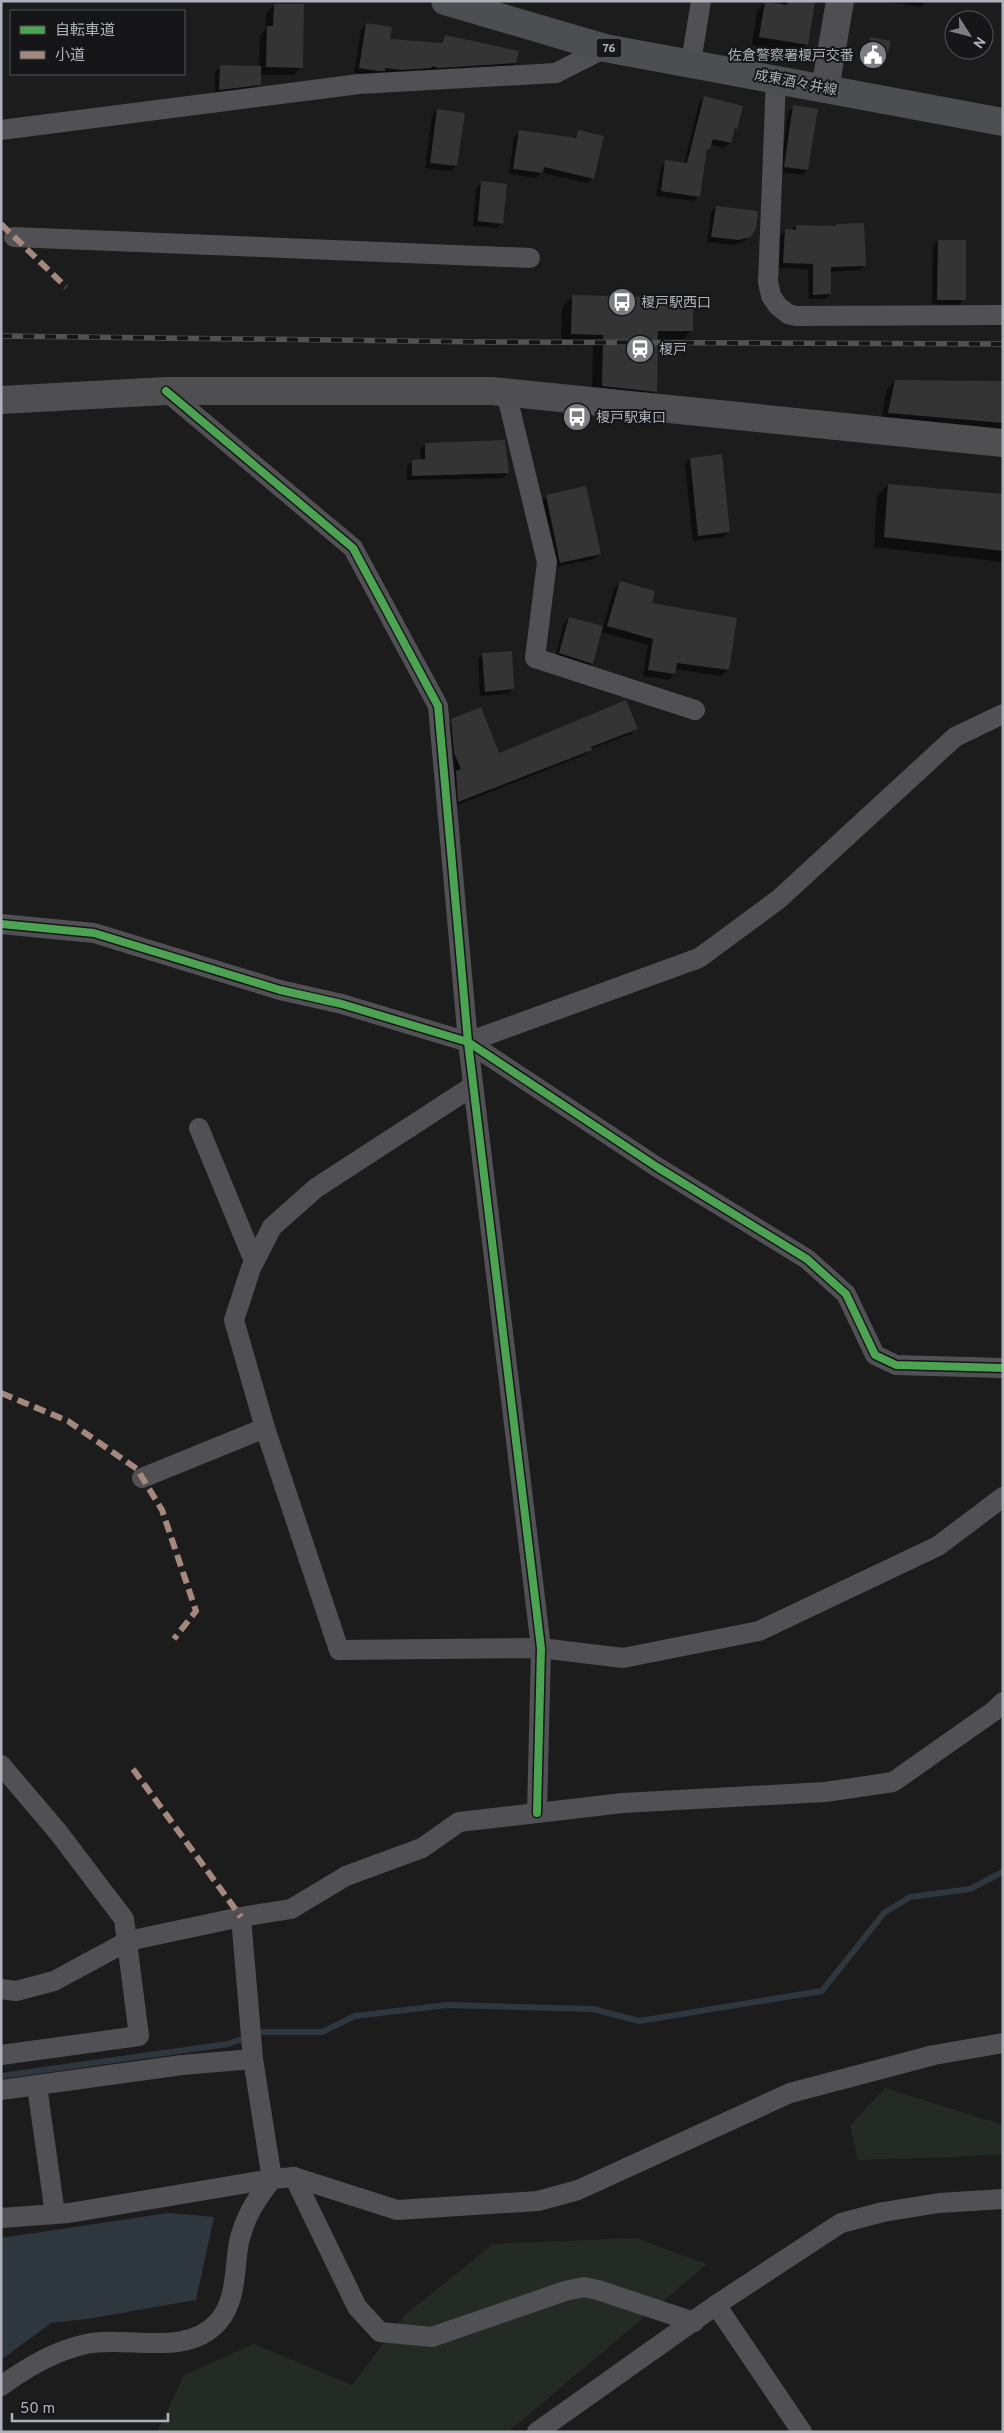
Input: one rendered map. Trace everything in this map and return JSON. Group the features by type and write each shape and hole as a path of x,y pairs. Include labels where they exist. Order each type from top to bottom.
{"main road":[{"name":"成東酒々井線","path":"445,1 605,48 691,62 1003,122"}],"street":[{"path":"691,62 701,1"},
{"path":"825,89 840,1"},
{"path":"1,130 359,84 556,73 605,48"},
{"path":"776,78 767,265 771,296 778,306 788,314 796,316 1003,315"},
{"path":"14,236 530,258"},
{"path":"166,391 353,548 438,706 468,1042 541,1648 537,1814"},
{"path":"1,400 166,391 506,392 1003,443"},
{"path":"506,392 547,562 535,658 695,710"},
{"path":"468,1042 699,958 779,899 955,737 1003,714"},
{"path":"1,924 94,933 280,990 342,1004 468,1042 657,1167 807,1259 846,1294 875,1355 896,1366 1003,1368"},
{"path":"473,1086 316,1188 272,1227 254,1262 234,1320 265,1428 339,1650 541,1648 623,1658 759,1632 938,1546 1003,1498"},
{"path":"199,1128 254,1262"},
{"path":"142,1478 265,1428"},
{"path":"1,1989 16,1991 54,1981 128,1940 291,1909 346,1876 422,1848 458,1822 623,1803 825,1792 893,1782 994,1711 1003,1702"},
{"path":"1,1765 58,1832 124,1920 139,2036 1,2055"},
{"path":"1,2386 51,2354 78,2346 88,2344 174,2342 198,2336 217,2323 229,2306 239,2241 250,2208 272,2179 252,2059 241,1917"},
{"path":"1,2218 56,2214 294,2177 397,2210 538,2201 578,2190 790,2093 934,2055 1003,2043"},
{"path":"1,2090 182,2065 252,2059"},
{"path":"37,2086 56,2214"},
{"path":"294,2177 357,2307 380,2332 432,2337 565,2291 584,2287 694,2322"},
{"path":"537,2432 716,2305 841,2223 883,2212 939,2203 1003,2199"},
{"path":"716,2305 802,2432"}],"shaded area":[{"path":"885,2088 1003,2125 1003,2154 858,2160 850,2126"},
{"path":"168,2213 214,2217 196,2300 87,2319 51,2323 1,2360 1,2238"},
{"path":"635,2238 707,2264 508,2432 157,2432 184,2375 254,2344 352,2385 404,2316 493,2244"}],"building":[{"path":"788,1 815,1 808,45 759,37 765,2 787,5"},
{"path":"274,4 304,4 303,68 266,67 267,26 273,26"},
{"path":"366,23 392,27 390,39 442,43 445,35 519,51 516,63 439,68 432,66 431,68 402,70 385,68 385,71 359,68"},
{"path":"870,37 891,41 886,63 865,59"},
{"path":"220,65 261,66 261,85 219,90"},
{"path":"704,96 743,106 731,143 713,139 710,149 707,149 700,197 661,191 665,160 687,163"},
{"path":"793,105 818,109 808,170 784,167"},
{"path":"437,109 465,113 457,166 430,163"},
{"path":"519,130 576,138 578,130 604,136 594,179 544,167 543,173 513,169"},
{"path":"481,181 507,184 503,224 478,221"},
{"path":"716,206 758,211 756,229 751,237 739,240 711,237"},
{"path":"864,223 866,266 831,267 831,294 813,295 813,264 783,263 785,229 796,230 796,225 836,226 836,224"},
{"path":"938,240 966,240 966,300 937,300"},
{"path":"572,295 693,298 693,331 658,331 657,392 602,386 603,335 571,334"},
{"path":"895,380 1003,381 1003,423 888,413"},
{"path":"505,440 509,473 412,476 412,460 425,459 425,443"},
{"path":"722,454 730,532 698,536 690,458"},
{"path":"888,484 1003,494 1003,551 884,537"},
{"path":"586,486 601,554 560,563 546,495"},
{"path":"620,581 655,591 652,603 737,618 729,670 677,663 675,674 648,670 653,639 607,626"},
{"path":"569,617 603,626 593,664 559,653"},
{"path":"512,651 514,689 485,692 482,653"},
{"path":"626,700 638,729 591,747 592,750 458,802 456,771 461,769 454,753 451,719 481,707 499,753"}],"waterway":[{"path":"1,2076 228,2044 262,2032 322,2032 355,2016 447,2005 593,2009 639,2021 822,1991 884,1913 910,1897 970,1889 1003,1872"}],"railway":[{"path":"1,336 490,342 1003,344"}],"marked path":[{"path":"1,224 66,287"},
{"path":"1,1393 68,1421 137,1469 162,1510 196,1611 174,1639"},
{"path":"133,1769 241,1917"}],"cycle path":[{"path":"166,391 353,548 438,706 468,1042 541,1648 537,1813"},
{"path":"1,924 94,933 280,990 342,1004 468,1042 657,1167 807,1259 846,1294 875,1355 896,1365 1003,1368"}],"place":[{"name":"佐倉警察署榎戸交番","path":"873,55"},
{"name":"榎戸駅西口","path":"622,302"},
{"name":"榎戸","path":"640,349"},
{"name":"榎戸駅東口","path":"577,417"}]}
